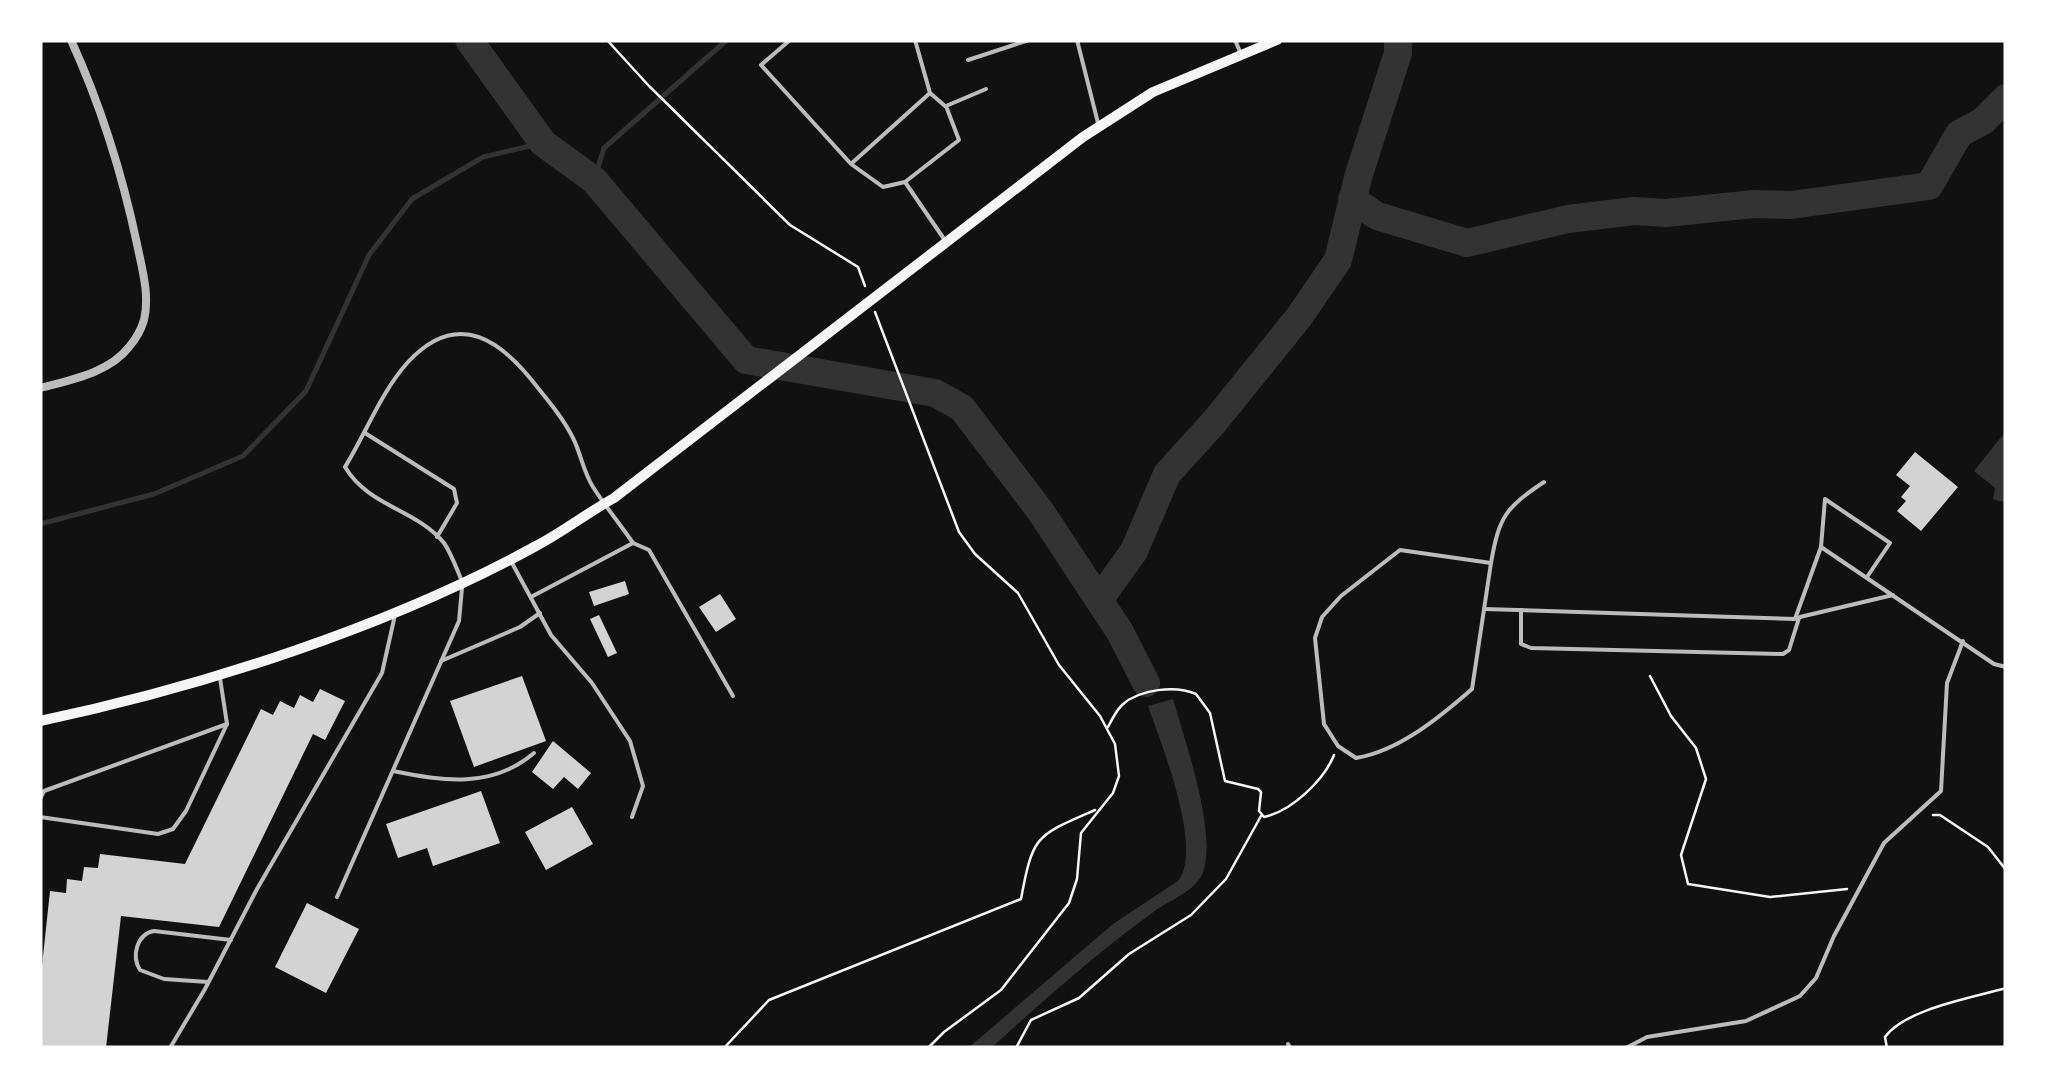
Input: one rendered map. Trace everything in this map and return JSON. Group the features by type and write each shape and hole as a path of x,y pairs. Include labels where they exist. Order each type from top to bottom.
{"main road":[{"path":"40,721 120,704 219,674 396,610 510,559 575,524 1099,127 1153,92 1277,40"}],"street":[{"path":"40,388 115,362 139,332 146,299 128,203 102,112 72,40"}],"lane":[{"path":"790,40 761,66 851,164 882,187 905,182 960,140 946,106 930,93 915,40"},
{"path":"968,60 1029,40"},
{"path":"1077,40 1099,127"},
{"path":"1234,40 1241,54"},
{"path":"946,106 986,90"},
{"path":"851,164 930,93"},
{"path":"905,182 947,242"},
{"path":"337,897 459,621 462,582 445,544 356,486 345,467 409,361 437,341 462,333 492,341 514,358 576,442 593,488 633,543 649,550 732,696"},
{"path":"365,432 454,489 457,503 437,538"},
{"path":"1491,563 1400,550 1341,596 1322,617 1315,638 1324,724 1338,746 1356,758 1371,756 1437,720 1472,689 1491,563 1496,529 1514,502 1544,482"},
{"path":"1521,610 1522,644 1531,648 1782,654 1789,650 1821,547 1825,499 1890,544 1867,577"},
{"path":"531,597 633,543"},
{"path":"1821,547 1994,664 2006,668"},
{"path":"510,559 552,635 592,683 630,741 643,786 632,817"},
{"path":"1484,609 1797,618 1893,594"},
{"path":"170,1048 382,673 396,610"},
{"path":"441,661 520,627 540,614"},
{"path":"1626,1048 1647,1037 1746,1021 1800,996 1816,978 1884,843 1941,791 1947,684 1963,641"},
{"path":"40,817 158,834 174,829 227,724 219,674"},
{"path":"40,799 44,791 227,724"},
{"path":"392,771 443,781 479,780 520,765 534,753"},
{"path":"208,982 164,979 140,970 136,957 140,938 145,932 154,931 231,940"}],"path":[{"path":"607,40 790,226 858,267 865,285"},
{"path":"872,303 966,543 1018,593 1059,666 1107,728 1115,744 1119,776 1113,792 1080,833 1077,878 1069,903 1002,990 928,1048"},
{"path":"1650,676 1696,748 1706,778 1680,855 1688,884 1770,897 1858,888"},
{"path":"1016,1048 1030,1020 1079,998 1130,954 1192,915 1226,879 1261,816 1258,788 1231,784 1221,774 1210,713 1196,694 1176,688 1138,696 1118,709 1107,728"},
{"path":"1261,816 1276,814 1292,804 1329,768 1338,746"},
{"path":"724,1048 769,1000 1021,899 1029,855 1043,832 1096,810"},
{"path":"1914,814 1940,815 1988,848 2006,870"},
{"path":"1887,1048 1885,1037 1893,1026 1924,1012 2006,988"}],"shaded area":[{"path":"2006,431 2006,503 1993,499 1995,488 1974,471"},
{"path":"1173,699 1203,811 1206,855 1200,879 1092,959 991,1048 968,1048 1113,924 1178,881 1185,866 1183,822 1148,706"}],"building":[{"path":"1915,452 1958,487 1921,531 1897,511 1906,501 1901,497 1910,486 1896,475"},
{"path":"625,581 629,594 594,606 589,592"},
{"path":"720,594 736,619 716,632 699,607"},
{"path":"599,615 617,653 608,657 590,619"},
{"path":"522,676 546,741 474,767 450,701"},
{"path":"320,689 345,701 325,740 313,734 219,927 121,916 106,1048 40,1048 40,984 50,891 66,893 67,879 82,881 84,867 98,868 100,854 185,864 261,709 273,715 280,701 294,708 300,695 313,702"},
{"path":"553,741 591,773 578,789 564,777 553,789 532,772"},
{"path":"481,791 500,843 433,866 427,848 398,858 386,824"},
{"path":"572,807 593,844 546,870 525,832"},
{"path":"307,903 359,929 326,993 275,967"}],"waterway":[{"path":"469,40 543,143 594,180 746,360 935,393 962,408 1041,512 1120,632 1146,683"},
{"path":"594,180 604,148 727,40"},
{"path":"1099,600 1134,551 1167,474 1299,317 1338,260 1359,174 1398,53 1398,40"},
{"path":"1352,199 1377,216 1467,243 1568,219 1634,211 1666,213 1754,204 1791,205 1929,186 1959,134 1983,121 2006,98"},
{"path":"40,524 154,494 243,456 306,391 369,255 412,199 483,157 543,143"}]}
